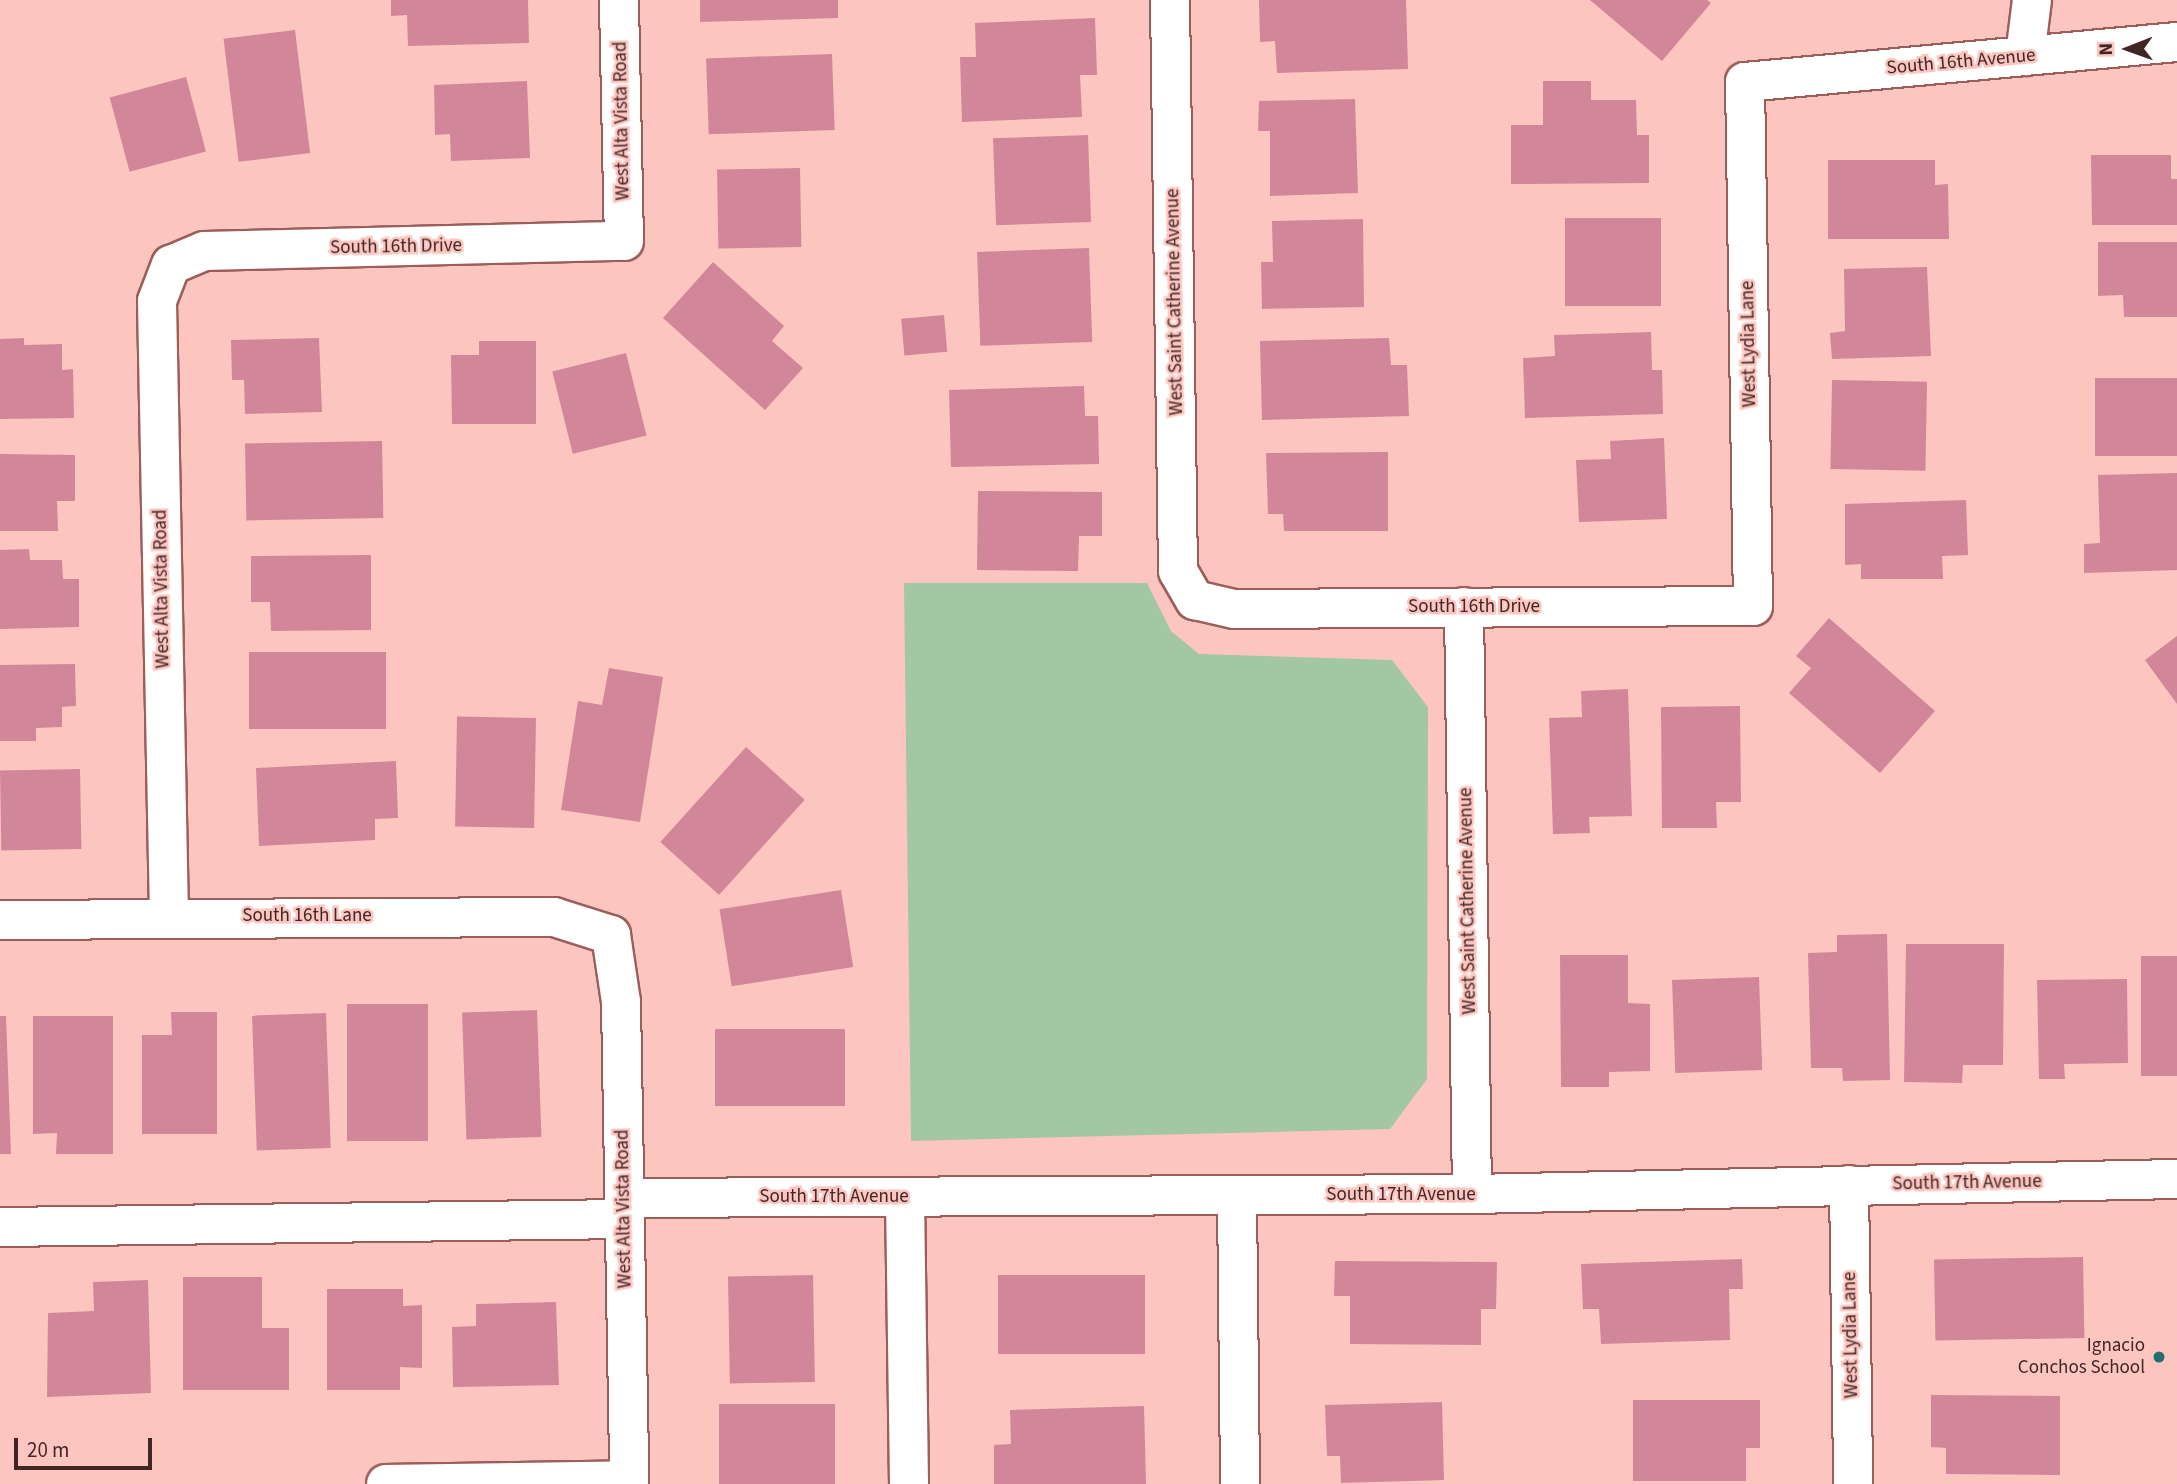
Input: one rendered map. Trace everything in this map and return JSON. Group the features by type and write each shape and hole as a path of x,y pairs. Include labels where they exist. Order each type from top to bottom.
{"street":[{"name":"West Alta Vista Road","path":"620,0 624,242"},
{"name":"West Saint Catherine Avenue","path":"1170,0 1178,571 1195,600"},
{"path":"2025,56 2032,0"},
{"name":"South 16th Avenue","path":"1745,82 2177,43"},
{"name":"West Lydia Lane","path":"1745,82 1754,606"},
{"name":"South 16th Drive","path":"171,265 204,251 624,242"},
{"name":"West Alta Vista Road","path":"169,916 157,301 171,265"},
{"name":"South 16th Drive","path":"1195,600 1234,609 1754,606"},
{"name":"West Saint Catherine Avenue","path":"1464,607 1472,1194"},
{"name":"South 16th Lane","path":"0,920 169,916 554,917 611,935"},
{"name":"West Alta Vista Road","path":"611,935 621,1002 629,1482"},
{"name":"South 17th Avenue","path":"0,1227 905,1197 1472,1194 2177,1179"},
{"name":"West Lydia Lane","path":"1849,1185 1853,1484"},
{"path":"1237,1195 1240,1484"},
{"path":"905,1197 909,1484"},
{"path":"386,1484 629,1482"}],"green space":[{"path":"904,583 1147,583 1171,631 1199,654 1392,660 1428,707 1427,1079 1390,1129 911,1141"}],"building":[{"path":"391,0 528,0 529,43 408,46 407,15 391,16"},
{"path":"700,0 838,0 838,18 700,22"},
{"path":"1259,0 1406,0 1408,69 1277,73 1275,41 1260,42"},
{"path":"1590,0 1707,0 1711,3 1662,61"},
{"path":"1095,18 1097,75 1080,75 1082,117 962,122 960,57 976,57 975,23"},
{"path":"295,30 310,153 239,162 224,39"},
{"path":"832,54 835,130 709,134 706,58"},
{"path":"186,77 206,151 130,172 110,97"},
{"path":"527,81 530,158 451,161 450,134 435,135 434,85"},
{"path":"1543,81 1591,81 1591,100 1636,100 1637,135 1649,135 1649,183 1511,184 1511,125 1543,125"},
{"path":"1355,99 1358,193 1270,196 1270,131 1258,131 1259,101"},
{"path":"1088,135 1091,222 996,225 993,138"},
{"path":"2091,155 2171,155 2171,179 2177,179 2177,225 2092,225"},
{"path":"1828,160 1935,160 1935,185 1948,184 1949,239 1828,239"},
{"path":"800,168 801,247 718,248 717,169"},
{"path":"1565,218 1661,218 1661,306 1565,306"},
{"path":"1363,219 1364,307 1262,309 1261,262 1273,262 1272,221"},
{"path":"2098,242 2177,242 2177,317 2124,317 2123,295 2098,296"},
{"path":"1089,248 1092,342 980,346 977,252"},
{"path":"713,262 784,326 772,341 803,368 765,410 663,318"},
{"path":"1927,267 1931,356 1832,359 1830,333 1845,331 1844,269"},
{"path":"944,315 947,352 904,356 901,319"},
{"path":"1651,332 1652,370 1662,370 1663,414 1525,418 1523,358 1555,356 1554,335"},
{"path":"24,338 24,345 62,344 62,370 73,369 74,418 0,419 0,339"},
{"path":"319,338 322,412 245,414 244,380 232,380 231,340"},
{"path":"1389,338 1391,365 1407,365 1409,416 1262,420 1260,341"},
{"path":"479,341 536,341 536,424 452,424 451,355 479,355"},
{"path":"626,353 647,435 573,454 552,371"},
{"path":"2095,378 2177,378 2177,456 2095,456"},
{"path":"1832,380 1927,382 1925,471 1830,469"},
{"path":"1084,386 1085,416 1098,416 1099,464 951,467 949,390"},
{"path":"1664,438 1667,519 1579,522 1576,460 1611,459 1610,441"},
{"path":"382,441 383,518 246,520 245,443"},
{"path":"1388,452 1388,531 1284,531 1283,514 1268,514 1266,453"},
{"path":"0,454 75,455 75,501 57,501 58,531 0,531"},
{"path":"2177,473 2177,570 2084,573 2084,544 2100,543 2098,475"},
{"path":"978,491 1102,492 1102,536 1079,536 1078,571 977,570"},
{"path":"1966,500 1968,555 1942,556 1943,579 1861,579 1861,564 1845,565 1845,504"},
{"path":"29,549 30,560 62,560 63,579 79,579 79,627 0,629 0,550"},
{"path":"371,555 371,630 271,631 270,602 251,602 251,556"},
{"path":"1829,618 1935,711 1880,773 1789,693 1811,668 1796,656"},
{"path":"2177,636 2177,704 2145,660"},
{"path":"249,652 386,652 386,729 249,729"},
{"path":"75,664 76,706 62,707 62,727 36,728 36,741 0,741 0,665"},
{"path":"609,668 663,677 640,822 561,810 578,701 602,705"},
{"path":"1628,689 1632,816 1589,817 1590,833 1553,834 1549,718 1582,717 1581,691"},
{"path":"1740,706 1741,802 1716,802 1717,828 1662,828 1661,707"},
{"path":"457,717 536,718 534,828 455,827"},
{"path":"746,747 805,800 719,895 660,842"},
{"path":"396,761 398,818 375,819 375,840 259,846 256,768"},
{"path":"80,769 81,849 1,850 0,770"},
{"path":"841,890 853,967 732,986 720,909"},
{"path":"1887,934 1890,1080 1843,1081 1842,1068 1811,1068 1808,953 1837,952 1837,935"},
{"path":"1906,944 2004,944 2003,1065 1963,1065 1962,1083 1904,1082"},
{"path":"1560,955 1628,955 1628,1003 1650,1004 1650,1071 1609,1072 1609,1087 1561,1087"},
{"path":"2141,956 2177,956 2177,1076 2141,1076"},
{"path":"1759,977 1762,1070 1675,1073 1672,980"},
{"path":"2127,979 2128,1063 2064,1064 2065,1079 2039,1079 2037,980"},
{"path":"347,1004 428,1004 428,1141 347,1141"},
{"path":"537,1010 541,1137 466,1140 462,1013"},
{"path":"171,1012 217,1012 217,1134 142,1134 142,1035 172,1035"},
{"path":"326,1013 331,1148 257,1151 252,1016"},
{"path":"0,1016 6,1016 11,1154 0,1154"},
{"path":"33,1016 113,1016 113,1154 56,1154 57,1133 33,1134"},
{"path":"715,1029 845,1029 845,1106 715,1106"},
{"path":"2083,1257 2084,1338 1935,1341 1934,1260"},
{"path":"1742,1259 1743,1289 1729,1289 1730,1340 1601,1344 1599,1309 1583,1309 1581,1264"},
{"path":"1335,1261 1497,1262 1496,1309 1481,1309 1481,1345 1350,1344 1350,1296 1334,1296"},
{"path":"813,1275 815,1382 730,1383 728,1276"},
{"path":"998,1275 1145,1275 1145,1354 998,1354"},
{"path":"183,1277 262,1277 262,1328 289,1328 289,1390 183,1390"},
{"path":"148,1280 151,1393 47,1397 48,1313 94,1311 93,1282"},
{"path":"327,1289 403,1289 403,1306 422,1305 422,1368 400,1367 400,1390 327,1390"},
{"path":"556,1302 559,1385 453,1387 452,1327 476,1326 476,1304"},
{"path":"1931,1395 2060,1396 2060,1475 1946,1474 1946,1448 1931,1447"},
{"path":"1633,1400 1760,1400 1760,1448 1746,1448 1746,1481 1633,1481"},
{"path":"1442,1402 1444,1480 1341,1483 1340,1456 1327,1456 1325,1405"},
{"path":"719,1404 835,1404 835,1484 719,1484"},
{"path":"1144,1406 1146,1484 994,1484 994,1445 1011,1444 1010,1410"}],"place":[{"name":"Ignacio Conchos School","path":"2159,1357"}]}
